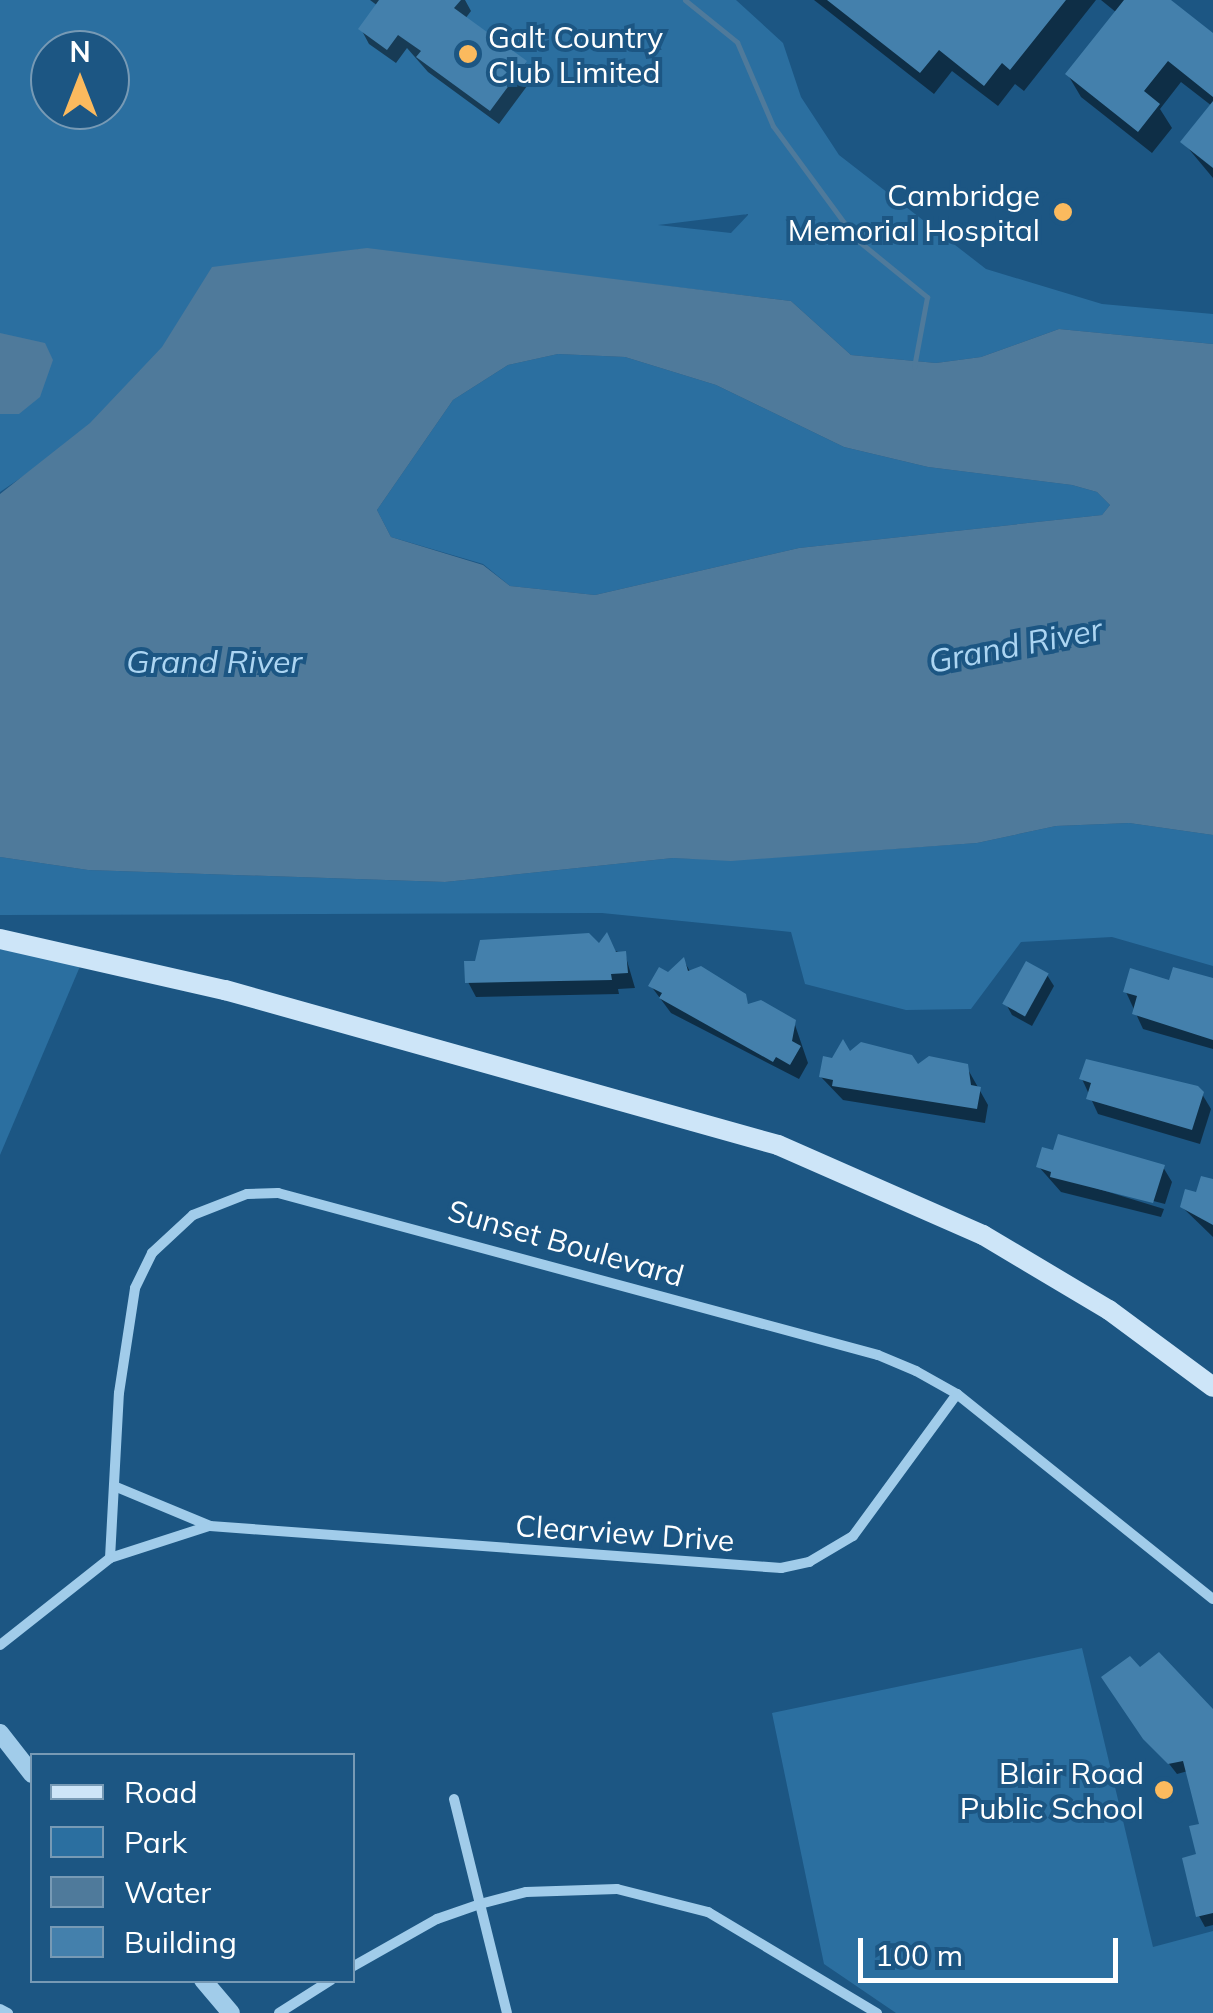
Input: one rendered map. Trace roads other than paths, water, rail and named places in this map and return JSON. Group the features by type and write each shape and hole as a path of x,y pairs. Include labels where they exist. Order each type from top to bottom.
{"main road":[{"path":"0,939 225,990 778,1145 983,1235 1109,1310 1213,1387"}],"street":[{"name":"Sunset Boulevard","path":"110,1558 124,1338 136,1288 152,1253 173,1229 247,1194 312,1198 878,1355 957,1394 1213,1599"},
{"name":"Clearview Drive","path":"114,1486 210,1526 781,1568 809,1562 854,1536 957,1394"},
{"name":"Clearview Drive","path":"0,1646 110,1558 210,1526"},
{"path":"0,1733 30,1771"},
{"path":"454,1798 507,2013"},
{"path":"355,1965 436,1918 480,1904 581,1886 656,1898 708,1912 762,1940 877,2013"},
{"path":"206,1983 231,2013"},
{"path":"280,2013 326,1983"},
{"path":"0,2009 8,2013"}],"water":[{"name":"Grand River","path":"367,248 791,301 851,355 936,363 981,357 1059,329 1213,344 1213,835 1129,823 1056,826 977,843 731,861 673,858 445,882 88,870 0,857 0,494 90,423 162,347 212,267","holes":["558,354 625,357 716,385 844,447 928,467 1072,485 1097,492 1110,505 1102,515 799,548 595,595 510,586 483,565 391,537 377,510 453,400 508,365"]},
{"path":"0,333 45,343 53,360 40,397 19,414 0,414"}],"waterway":[{"path":"685,0 737,42 773,126 856,239 927,297 914,367"}],"place":[{"name":"Galt Country Club Limited","path":"468,54"},
{"name":"Cambridge Memorial Hospital","path":"1063,212"},
{"name":"Blair Road Public School","path":"1164,1790"}]}
